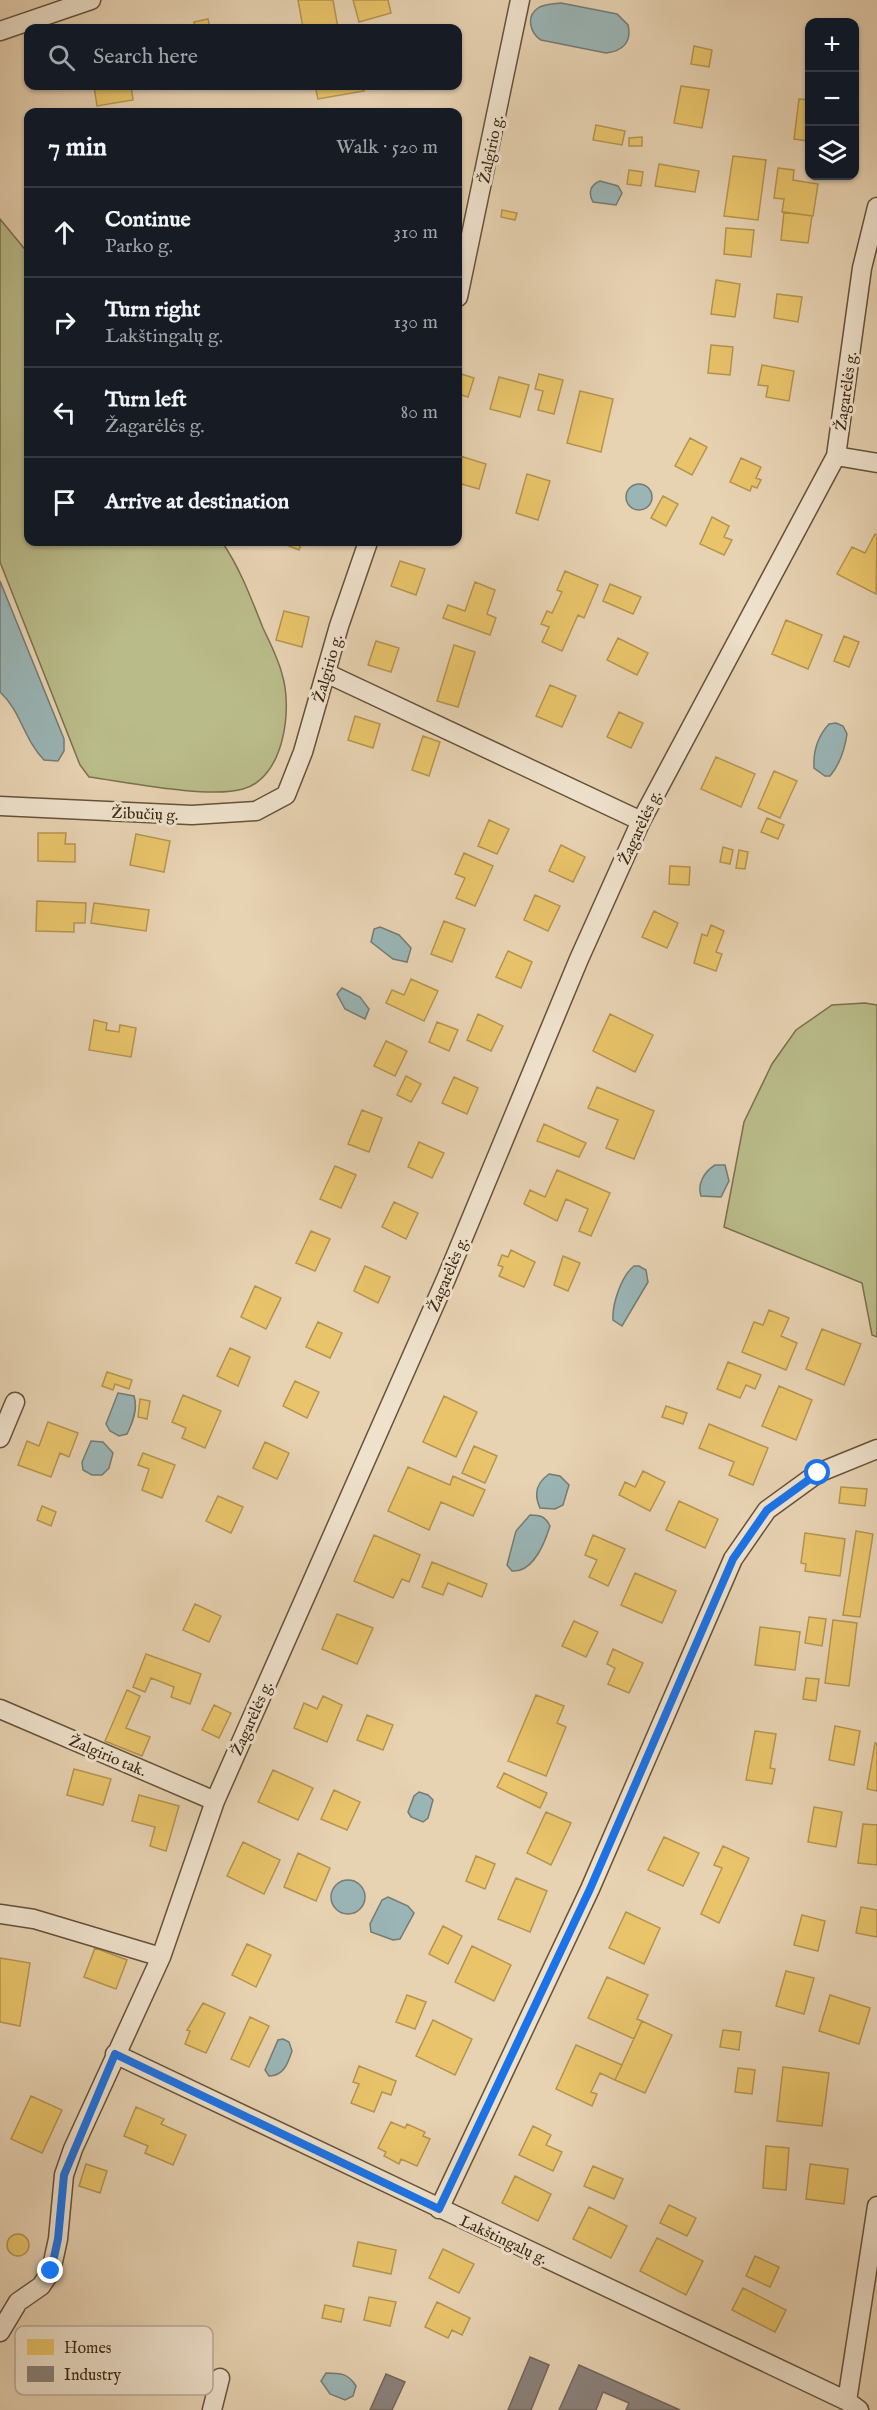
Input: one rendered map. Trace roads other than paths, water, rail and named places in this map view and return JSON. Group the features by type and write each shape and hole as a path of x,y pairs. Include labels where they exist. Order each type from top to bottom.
{"street":[{"path":"0,31 91,0"},
{"name":"Žalgirio g.","path":"462,278 520,0"},
{"name":"Žagarėlės g.","path":"0,2332 18,2302 41,2286 51,2271 58,2239 64,2175 115,2054 161,1958 215,1801 446,1279 579,959 641,821 836,456 862,268 877,207"},
{"path":"836,456 877,463"},
{"name":"Žalgirio g.","path":"286,795 303,752 339,626 367,546"},
{"path":"326,673 641,821"},
{"name":"Žibučių g.","path":"0,806 192,814 256,811 286,795"},
{"path":"0,1438 15,1402"},
{"path":"439,2209 590,1889 733,1559 767,1510 818,1473 877,1449"},
{"name":"Žalgirio tak.","path":"0,1709 215,1801"},
{"path":"0,1914 33,1919 161,1958"},
{"name":"Lakštingalų g.","path":"115,2054 853,2406"},
{"path":"853,2406 877,2206"},
{"path":"212,2410 220,2378"}],"water":[{"path":"561,3 617,14 628,25 629,36 625,45 606,53 541,40 532,30 531,20 534,12 549,4"},
{"path":"600,181 618,186 622,193 616,205 593,202 591,190"},
{"path":"639,484 648,488 652,497 648,506 639,510 630,506 626,497 630,488"},
{"path":"0,581 64,739 64,751 58,761 44,760 37,752 13,708 0,692"},
{"path":"836,723 843,726 847,734 846,739 837,766 830,776 825,776 814,768 815,750 825,729 829,724"},
{"path":"380,927 399,935 411,948 407,962 393,959 371,942 374,929"},
{"path":"342,988 360,997 369,1009 365,1019 345,1009 337,994"},
{"path":"715,1165 725,1165 729,1181 721,1197 701,1196 702,1179"},
{"path":"634,1266 646,1270 648,1282 622,1326 613,1320 614,1307 621,1284"},
{"path":"118,1393 134,1396 135,1406 133,1420 127,1434 119,1436 110,1431 106,1424"},
{"path":"91,1441 103,1442 113,1453 109,1468 102,1475 92,1475 83,1470 82,1462"},
{"path":"549,1474 560,1476 569,1485 563,1505 555,1509 540,1508 537,1498 537,1490 541,1481"},
{"path":"530,1515 542,1517 550,1526 532,1562 526,1567 512,1571 507,1565 516,1531"},
{"path":"419,1792 428,1795 433,1800 428,1818 423,1822 411,1817 408,1812 414,1796"},
{"path":"348,1880 360,1885 365,1897 360,1909 348,1914 336,1909 331,1897 336,1885"},
{"path":"388,1897 408,1906 414,1913 400,1939 393,1940 371,1932 370,1924 382,1900"},
{"path":"283,2039 289,2042 292,2051 289,2060 282,2071 269,2076 265,2070 278,2040"},
{"path":"326,2373 340,2374 350,2378 356,2386 353,2396 345,2400 330,2394 321,2381"}]}
